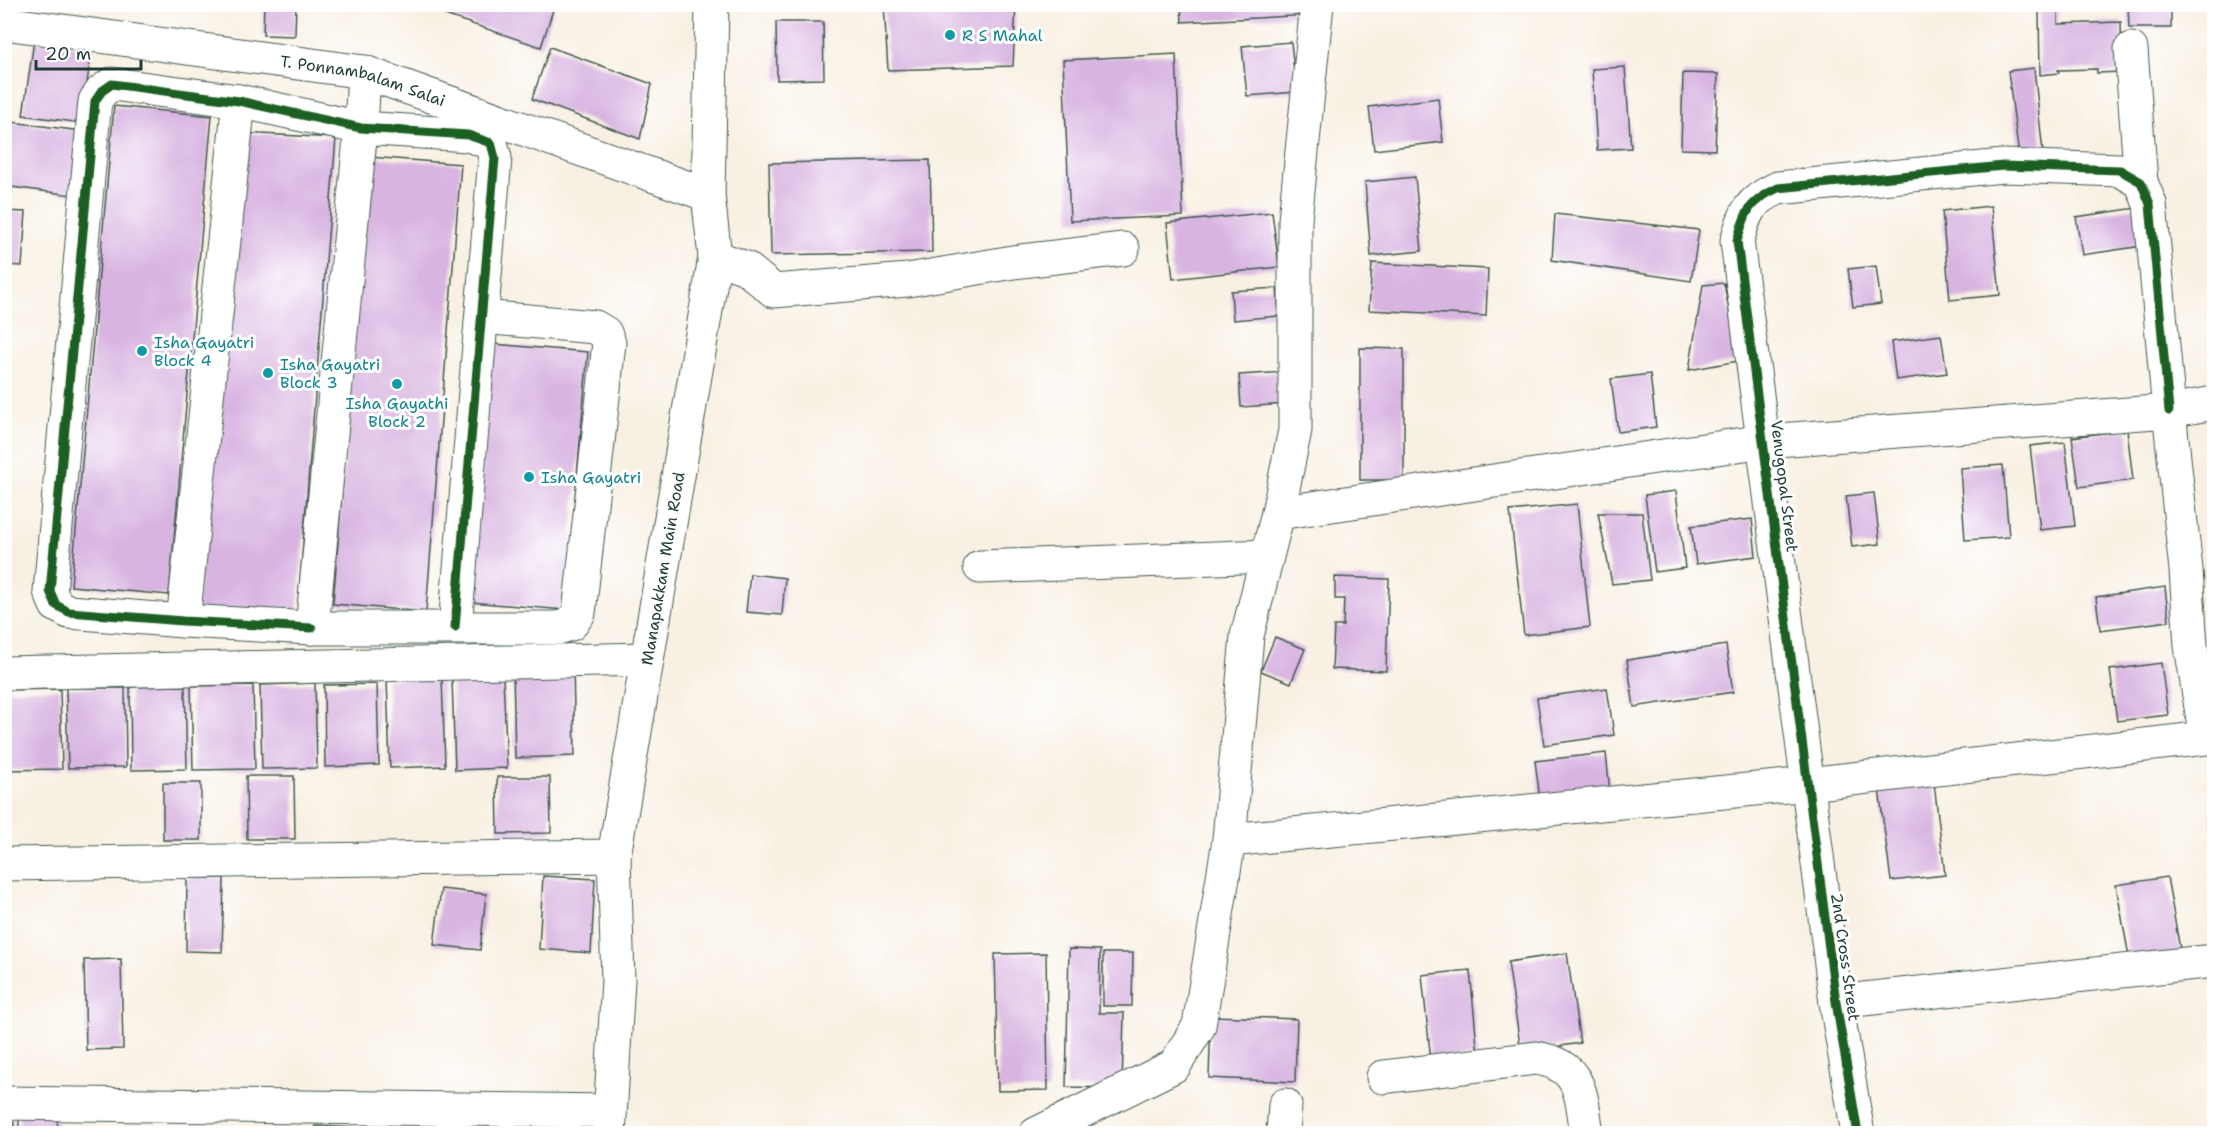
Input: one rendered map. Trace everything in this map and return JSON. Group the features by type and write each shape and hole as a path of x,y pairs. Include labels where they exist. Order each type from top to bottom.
{"street":[{"name":"Manapakkam Main Road","path":"609,1122 618,980 614,856 715,257 708,195 712,4"},
{"path":"1036,1134 1037,1131 1174,1066 1199,1026 1229,840 1247,636 1278,513 1295,430 1295,220 1317,4"},
{"name":"T. Ponnambalam Salai","path":"4,23 364,72 708,195"},
{"path":"1229,840 1808,784 2210,737 2191,646 2186,570 2150,204 2141,182 2131,49"},
{"path":"312,628 361,128 364,72"},
{"path":"455,627 495,158 491,143 468,135 361,128 238,101 112,84 102,91 95,101 50,591 56,605 69,612 312,628 558,628 571,624 579,613 609,342 605,333 594,327 482,316"},
{"path":"183,621 238,101"},
{"name":"Venugopal Street","path":"1808,784 1737,241 1745,216 1758,197 1778,188 2002,166 2120,170 2141,182"},
{"path":"715,257 747,268 774,291 908,280 1013,262 1123,249"},
{"path":"1278,513 1764,441 2169,411 2214,403"},
{"path":"980,567 1267,556"},
{"path":"4,673 647,659"},
{"name":"2nd Cross Street","path":"1808,784 1836,1002 1858,1134"},
{"path":"4,864 614,856"},
{"path":"1836,1002 2214,961"},
{"path":"1383,1077 1536,1058 1553,1061 1569,1071 1579,1088 1587,1134"},
{"path":"4,1104 274,1121 609,1122"}],"building":[{"path":"264,4 296,4 295,36 263,35"},
{"path":"448,4 546,4 554,7 541,47 445,15"},
{"name":"R S Mahal","path":"884,4 1016,4 1013,66 888,70"},
{"path":"1181,4 1310,4 1311,15 1182,22"},
{"path":"2128,4 2171,4 2171,28 2129,28"},
{"path":"2058,10 2058,24 2121,22 2122,72 2097,73 2097,69 2058,70 2059,73 2040,75 2039,11"},
{"path":"776,22 823,22 824,79 777,80"},
{"path":"34,41 92,49 81,123 23,115"},
{"path":"1291,42 1296,92 1247,96 1242,46"},
{"path":"550,47 652,84 640,139 532,99"},
{"path":"1176,54 1183,216 1070,221 1063,60"},
{"path":"1625,67 1631,148 1597,150 1592,69"},
{"path":"2034,68 2043,153 2019,156 2008,71"},
{"path":"1683,73 1718,74 1715,150 1681,149"},
{"path":"1438,98 1443,142 1374,150 1369,107"},
{"name":"Isha Gayatri Block 4","path":"114,106 212,116 169,595 71,586"},
{"path":"4,121 81,131 72,195 4,186"},
{"name":"Isha Gayatri Block 3","path":"241,133 336,138 297,617 197,609"},
{"name":"Isha Gayathi Block 2","path":"369,157 461,164 426,612 333,604"},
{"path":"930,160 932,252 771,255 769,163"},
{"path":"1415,177 1422,251 1371,256 1365,182"},
{"path":"1991,206 2000,295 1950,300 1942,211"},
{"path":"2143,207 2149,245 2082,255 2076,217"},
{"path":"4,211 26,212 22,266 4,265"},
{"path":"1272,212 1279,267 1173,279 1167,223"},
{"path":"1555,214 1699,230 1691,281 1552,260"},
{"path":"1372,263 1488,269 1486,316 1369,310"},
{"path":"1876,266 1881,304 1853,307 1848,269"},
{"path":"1724,283 1738,361 1689,370 1703,285"},
{"path":"1277,288 1279,316 1233,320 1231,291"},
{"path":"1941,335 1947,373 1896,380 1891,342"},
{"name":"Isha Gayatri","path":"493,344 588,352 565,610 471,602"},
{"path":"1360,348 1404,349 1404,480 1360,480"},
{"path":"1285,372 1287,404 1241,407 1239,375"},
{"path":"1650,374 1656,427 1618,432 1611,379"},
{"path":"2127,430 2133,480 2079,487 2072,437"},
{"path":"2065,442 2075,526 2040,530 2030,446"},
{"path":"2003,465 2009,537 1965,540 1960,468"},
{"path":"1676,491 1685,568 1655,572 1645,495"},
{"path":"1874,493 1880,544 1852,547 1846,496"},
{"path":"1577,504 1590,627 1524,635 1510,511"},
{"path":"1598,513 1642,513 1650,580 1612,584"},
{"path":"1752,519 1756,556 1696,564 1691,526"},
{"path":"750,574 785,578 782,615 746,612"},
{"path":"1335,577 1389,579 1386,671 1332,669 1334,626 1343,626 1344,599 1335,599"},
{"path":"2165,587 2169,621 2100,630 2096,597"},
{"path":"1275,637 1305,649 1291,683 1261,671"},
{"path":"1726,645 1733,692 1634,707 1627,660"},
{"path":"2161,663 2168,715 2117,721 2110,670"},
{"path":"573,666 575,756 515,758 513,668"},
{"path":"503,676 507,768 455,770 452,679"},
{"path":"442,678 445,766 390,768 387,679"},
{"path":"315,683 317,768 262,769 260,685"},
{"path":"377,684 379,765 325,767 324,685"},
{"path":"253,685 255,769 193,770 191,686"},
{"path":"185,686 187,769 131,770 130,687"},
{"path":"66,688 125,688 126,767 68,768"},
{"path":"1607,688 1614,735 1544,745 1537,698"},
{"path":"60,689 62,769 6,770 5,690"},
{"path":"1606,753 1610,792 1540,799 1535,761"},
{"path":"246,776 294,776 295,839 247,839"},
{"path":"497,777 550,777 551,833 498,834"},
{"path":"163,783 201,783 201,840 163,840"},
{"path":"1934,783 1945,875 1891,881 1879,789"},
{"path":"2214,812 2214,831 2213,831 2210,813"},
{"path":"543,876 595,879 591,953 539,949"},
{"path":"2167,877 2182,960 2131,968 2116,885"},
{"path":"187,878 224,878 222,952 186,951"},
{"path":"441,889 486,894 480,950 434,945"},
{"path":"1069,949 1100,950 1099,1013 1124,1013 1122,1088 1066,1087"},
{"path":"1046,953 1048,1090 998,1091 995,954"},
{"path":"1103,953 1133,953 1132,1006 1103,1006"},
{"path":"1567,953 1580,1043 1521,1052 1508,962"},
{"path":"121,959 123,1049 86,1050 84,960"},
{"path":"1470,970 1478,1056 1431,1061 1422,975"},
{"path":"1211,1016 1297,1019 1295,1082 1209,1078"},
{"path":"5,1110 13,1110 14,1134 5,1134"},
{"path":"57,1113 58,1134 19,1134 19,1114"},
{"path":"315,1126 357,1128 357,1134 315,1134"},
{"path":"508,1130 508,1134 462,1134 462,1132"},
{"path":"524,1130 552,1132 552,1134 524,1134"}],"cycle path":[{"path":"312,628 69,612 56,605 50,591 95,101 102,91 112,84 239,101 361,128 468,135 491,143 495,158 455,627"},
{"path":"1858,1134 1836,1002 1737,241 1746,215 1754,203 1778,188 2003,166 2120,170 2141,182 2150,204 2169,411"}],"place":[{"name":"R S Mahal","path":"950,35"},
{"name":"Isha Gayatri Block 4","path":"142,351"},
{"name":"Isha Gayatri Block 3","path":"268,373"},
{"name":"Isha Gayathi Block 2","path":"397,384"},
{"name":"Isha Gayatri","path":"529,477"}]}
